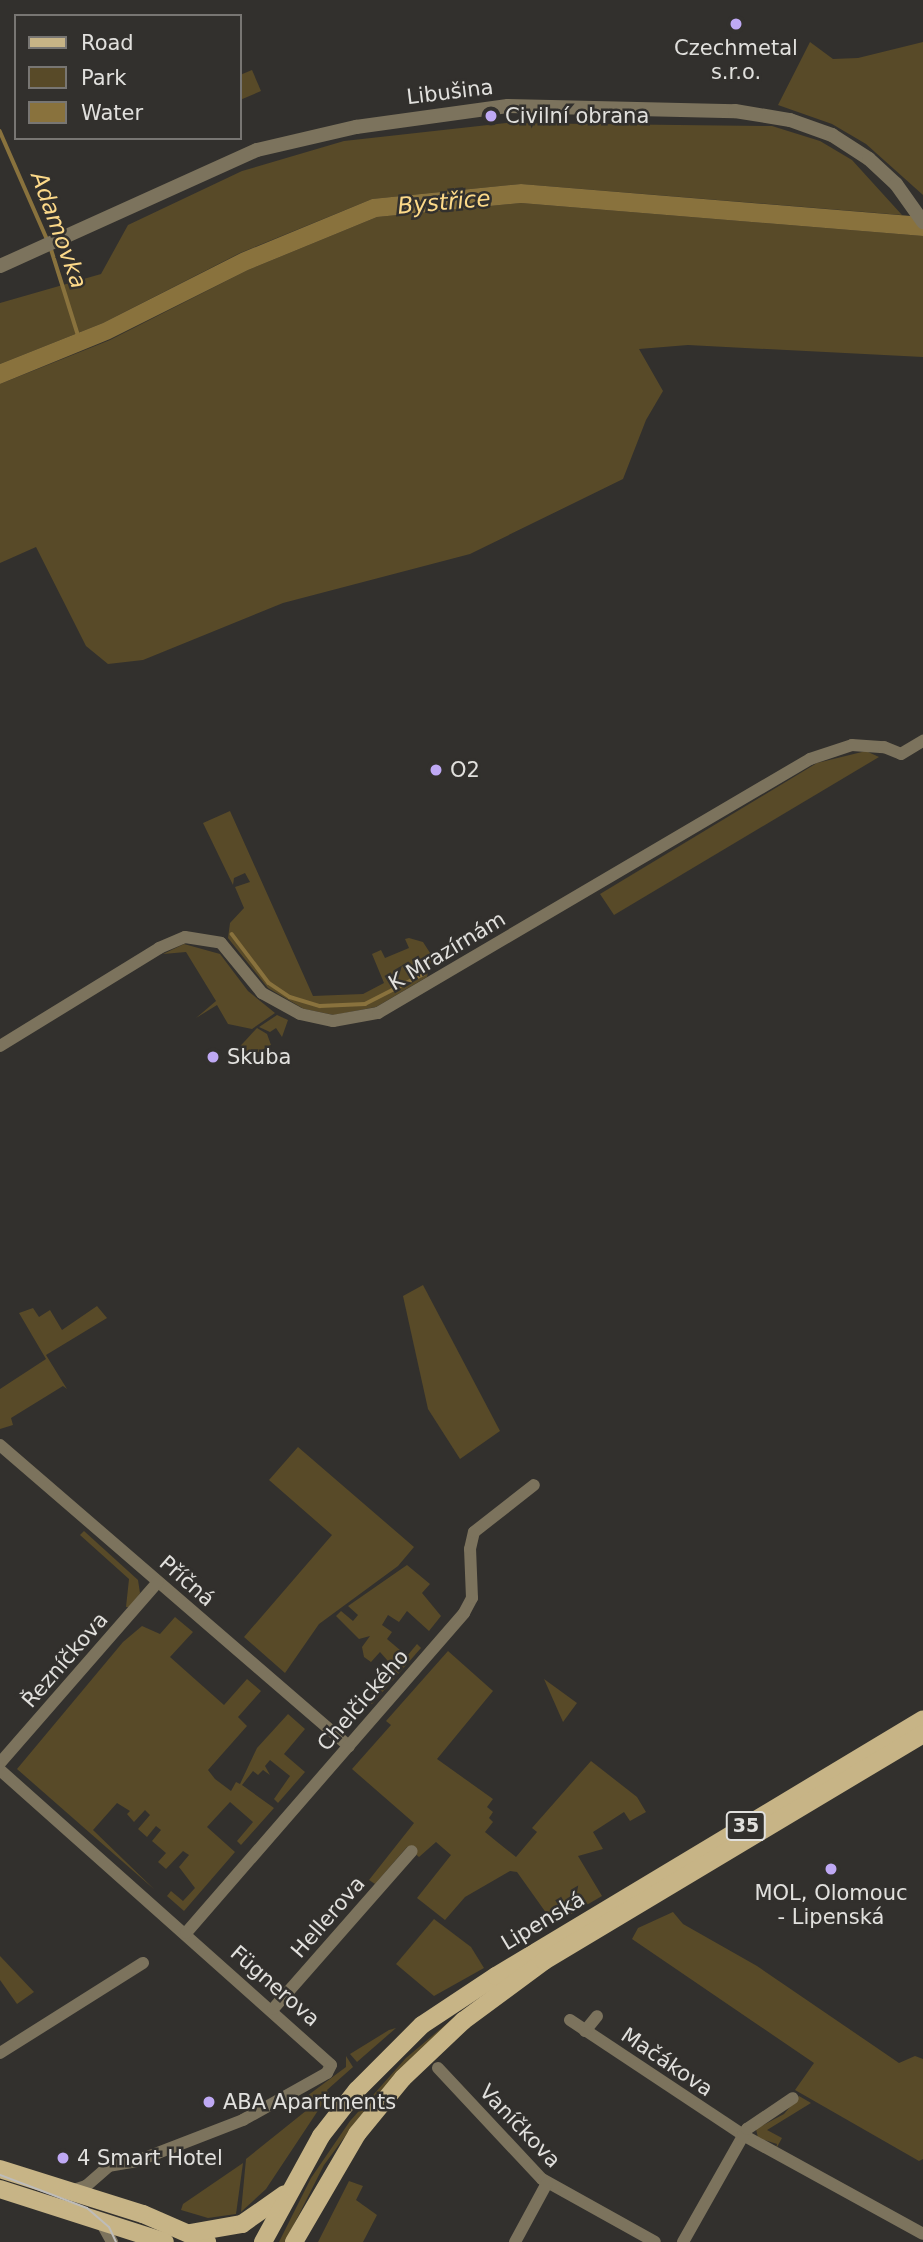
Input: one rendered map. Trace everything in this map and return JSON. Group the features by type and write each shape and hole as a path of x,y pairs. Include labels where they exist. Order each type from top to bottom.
{"main road":[{"name":"Lipenská","path":"263,2242 321,2136 357,2090 431,2018 923,1719"},
{"name":"Lipenská","path":"299,2237 336,2164 378,2106 473,2013 544,1961 923,1734"},
{"path":"0,2169 119,2207 207,2242"},
{"path":"0,2189 165,2242"},
{"path":"188,2233 242,2224 288,2192"}],"street":[{"name":"Libušina","path":"0,266 257,150 395,120 509,106 735,111 781,117 824,132 852,148 907,198 923,222"},
{"name":"K Mrazírnám","path":"0,1045 185,937 221,943 257,988 299,1014 333,1021 370,1016 810,759 852,745 884,747 901,754 923,741"},
{"name":"Příčná","path":"0,1445 349,1746"},
{"name":"Chelčického","path":"186,1933 470,1604 470,1549 474,1532 534,1485"},
{"name":"Řezníčkova","path":"0,1763 158,1582"},
{"name":"Fügnerova","path":"0,1770 327,2058 330,2071 233,2125 104,2169 86,2186 67,2192"},
{"name":"Hellerova","path":"273,2009 412,1852"},
{"path":"0,2053 143,1963"},
{"path":"586,2031 597,2016"},
{"name":"Mačákova","path":"570,2020 743,2136 923,2234"},
{"name":"Vaníčkova","path":"439,2068 547,2183 655,2242"},
{"path":"682,2242 743,2136 755,2121 793,2098"},
{"path":"104,2169 103,2191 119,2207"},
{"path":"515,2242 547,2183"},
{"path":"101,2222 112,2242"}],"green space":[{"path":"810,42 833,59 858,58 923,42 923,195 866,144 832,124 778,105"},
{"path":"252,70 261,91 242,99 242,74"},
{"path":"506,123 772,126 820,141 852,160 902,215 521,184 372,199 240,253 103,323 0,364 0,303 101,274 128,225 242,171 344,141"},
{"path":"521,203 923,236 923,357 688,345 639,349 663,391 646,420 623,479 470,554 283,603 143,660 108,664 86,646 36,547 0,563 0,384 110,340 248,270 377,217"},
{"path":"866,751 879,757 614,915 600,894 817,763"},
{"path":"230,811 313,996 363,994 384,983 372,954 381,950 385,958 409,948 405,939 409,938 423,942 432,956 427,977 376,1007 334,1015 304,1009 268,988 228,938 230,923 244,908 235,887 250,882 245,873 234,878 233,885 203,823"},
{"path":"184,944 220,954 248,991 275,1013 252,1029 228,1024 217,1005 196,1018 216,1001 186,952 163,954"},
{"path":"277,1015 288,1020 282,1037 276,1028 270,1032 259,1027"},
{"path":"257,1028 267,1034 271,1045 238,1063 233,1054"},
{"path":"423,1285 500,1431 460,1459 428,1409 403,1296"},
{"path":"97,1306 107,1318 46,1355 67,1389 63,1386 11,1418 13,1425 0,1429 0,1389 46,1359 19,1313 33,1308 39,1317 50,1310 62,1330"},
{"path":"298,1447 414,1547 398,1566 319,1624 285,1673 244,1637 332,1535 269,1480"},
{"path":"84,1531 138,1580 140,1593 130,1607 126,1607 129,1579 80,1535"},
{"path":"407,1565 430,1584 422,1593 441,1616 429,1631 407,1611 399,1622 388,1615 382,1625 392,1632 387,1639 407,1656 417,1644 421,1648 372,1704 368,1701 395,1669 380,1652 371,1662 364,1657 362,1647 370,1636 359,1639 336,1616 341,1611 353,1621 358,1615 348,1606"},
{"path":"175,1617 193,1632 170,1657 224,1705 247,1679 261,1691 238,1717 247,1726 208,1770 215,1779 231,1791 236,1782 240,1784 257,1748 288,1714 305,1729 284,1754 305,1772 278,1803 274,1799 290,1776 270,1760 265,1766 270,1775 263,1770 258,1775 253,1771 242,1785 274,1808 241,1845 237,1841 253,1822 230,1802 207,1827 235,1852 184,1911 167,1896 171,1891 183,1901 195,1888 179,1867 189,1855 183,1851 166,1869 158,1862 166,1853 152,1841 161,1830 156,1826 147,1837 138,1829 150,1815 145,1810 134,1822 127,1814 130,1811 117,1803 93,1830 155,1890 17,1769 123,1642 142,1626 160,1634"},
{"path":"448,1651 493,1691 437,1759 493,1799 487,1807 493,1812 489,1818 493,1822 485,1832 496,1841 516,1857 537,1832 532,1828 591,1761 637,1797 646,1812 630,1821 624,1812 593,1832 603,1849 578,1856 602,1896 554,1924 517,1872 510,1871 465,1897 445,1920 417,1898 451,1855 436,1842 419,1857 407,1847 375,1884 369,1880 414,1823 352,1769 391,1725 386,1721"},
{"path":"544,1679 577,1703 563,1722"},
{"path":"673,1912 683,1924 757,1966 899,2063 915,2056 923,2059 923,2159 919,2161 795,2090 814,2063 632,1939 638,1928"},
{"path":"434,1919 471,1947 484,1968 434,1996 396,1964"},
{"path":"0,1956 34,1992 17,2004 0,1980"},
{"path":"464,2009 360,2116 324,2165 285,2242 279,2242 311,2178 350,2121 406,2058"},
{"path":"396,2028 357,2062 350,2054 389,2030"},
{"path":"346,2056 353,2067 327,2090 329,2094 266,2189 241,2212 246,2159 312,2106 307,2096 346,2067"},
{"path":"799,2096 811,2103 767,2130 782,2138 776,2149 777,2144 758,2138 756,2129 784,2114"},
{"path":"243,2163 236,2214 208,2218 181,2210 183,2204"},
{"path":"349,2181 363,2186 356,2200 377,2215 363,2242 318,2242"}],"water":[{"name":"Bystřice","path":"521,184 923,217 923,236 521,203 377,217 248,270 110,339 0,384 0,364 103,323 241,253 372,199"}],"waterway":[{"name":"Adamovka","path":"0,131 48,241"},
{"name":"Adamovka","path":"51,248 78,334"},
{"path":"232,934 269,983 290,997 320,1006 365,1004 424,974"}],"tram line":[{"path":"0,2175 87,2208 109,2227 116,2242"}],"place":[{"name":"Czechmetal s.r.o.","path":"736,24"},
{"name":"Civilní obrana","path":"491,116"},
{"name":"O2","path":"436,770"},
{"name":"Skuba","path":"213,1057"},
{"name":"MOL, Olomouc - Lipenská","path":"831,1869"},
{"name":"ABA Apartments","path":"209,2102"},
{"name":"4 Smart Hotel","path":"63,2158"}]}
